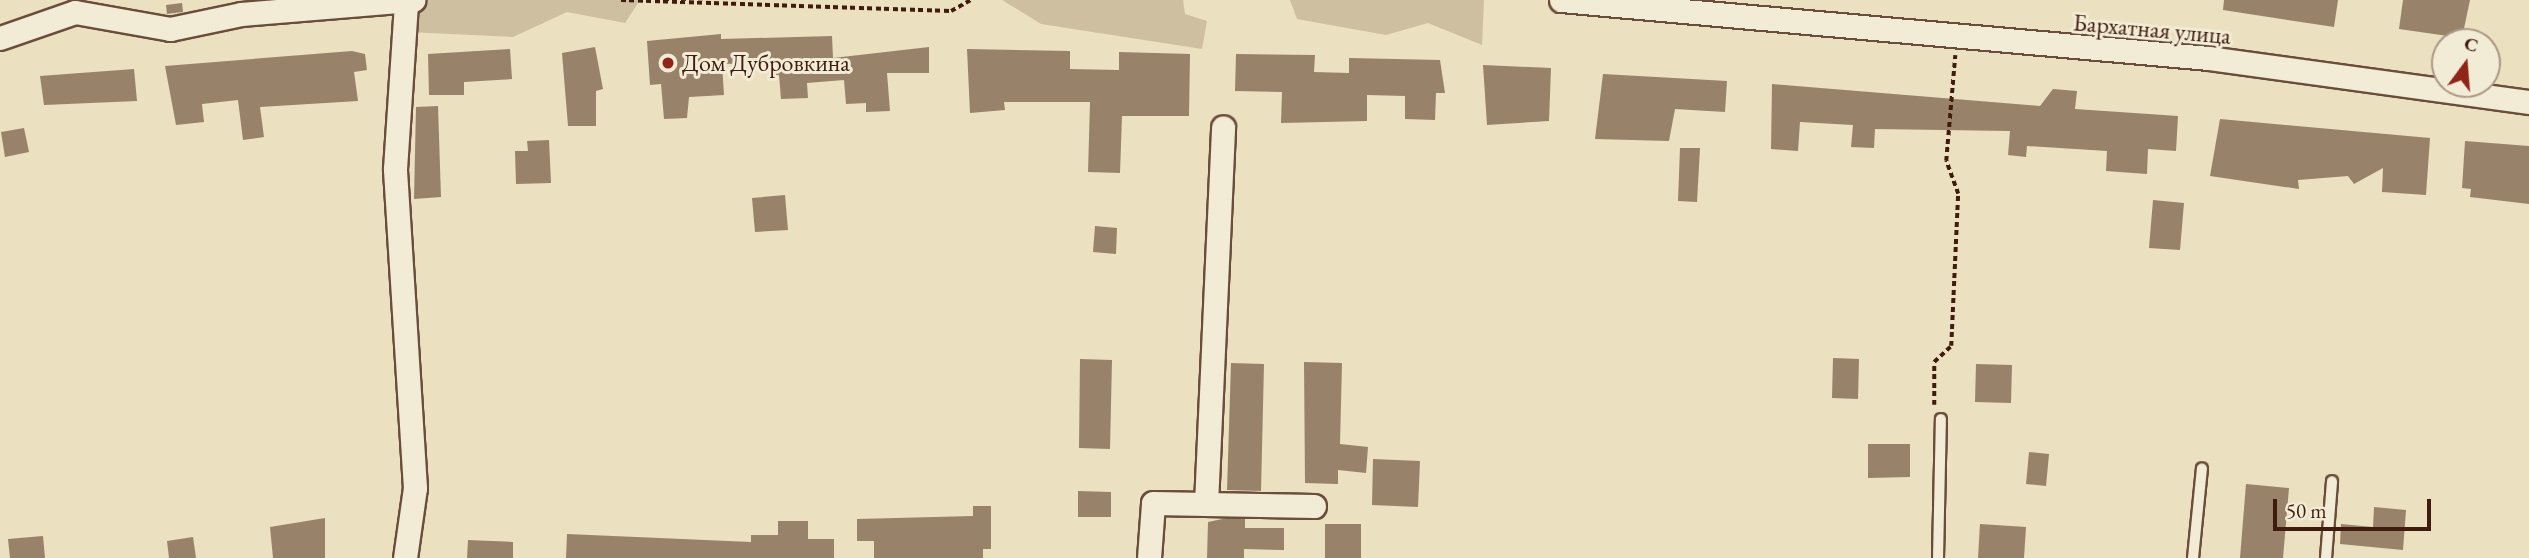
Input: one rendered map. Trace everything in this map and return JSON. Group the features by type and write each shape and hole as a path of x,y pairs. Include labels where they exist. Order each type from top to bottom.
{"street":[{"name":"Бархатная улица","path":"1561,0 1956,39 2208,58 2529,102"},
{"path":"0,38 75,12 170,29 241,14 410,3 395,169 415,488 405,558"},
{"path":"1206,504 1223,127"},
{"path":"1149,558 1153,503 1314,506"}],"lane":[{"path":"1938,558 1941,419"},
{"path":"2193,558 2202,468"},
{"path":"2326,558 2332,481"}],"path":[{"path":"621,0 951,11 971,0"},
{"path":"1941,419 1934,407 1934,362 1951,346 1958,194 1946,160 1956,39"}],"shaded area":[{"path":"425,0 640,0 625,23 567,12 513,37 407,32 416,6"},
{"path":"1002,0 1183,0 1185,14 1207,21 1202,49 1041,24"},
{"path":"1290,0 1484,0 1482,45 1428,23 1386,35 1297,19"}],"building":[{"path":"2224,0 2338,0 2334,27 2223,10"},
{"path":"2403,0 2470,0 2464,28 2431,28 2431,34 2399,29"},
{"path":"182,3 183,12 167,14 166,5"},
{"path":"721,34 721,39 832,36 833,58 929,47 929,73 887,73 890,111 866,112 866,103 846,104 844,80 807,83 808,98 781,99 779,75 769,76 768,63 722,64 724,95 689,97 687,118 664,119 661,84 650,85 647,41"},
{"path":"595,47 603,89 596,91 596,126 568,126 562,53"},
{"path":"510,49 512,79 464,82 464,95 429,95 428,54"},
{"path":"967,49 1070,51 1070,69 1119,70 1119,52 1190,54 1189,116 1122,116 1120,173 1088,172 1090,102 1004,102 1005,110 970,113"},
{"path":"352,51 365,54 367,70 354,72 358,101 260,107 264,137 243,140 238,100 202,104 204,122 176,125 165,66"},
{"path":"1236,54 1315,55 1314,72 1349,73 1349,58 1440,60 1445,93 1436,93 1435,120 1405,119 1405,96 1367,95 1367,121 1281,123 1282,92 1235,91"},
{"path":"1483,65 1551,68 1549,121 1487,125"},
{"path":"134,69 137,101 44,105 40,76"},
{"path":"1603,74 1727,81 1725,112 1675,109 1669,141 1595,139"},
{"path":"1772,84 2040,106 2053,89 2077,91 2075,109 2178,116 2176,151 2148,149 2147,174 2106,171 2107,151 2027,146 2026,157 2008,155 2010,131 1875,129 1874,148 1851,147 1853,125 1800,122 1798,151 1771,149"},
{"path":"438,106 441,197 414,199 416,107"},
{"path":"2220,119 2430,138 2426,195 2382,192 2383,168 2354,184 2348,176 2298,180 2299,189 2210,176"},
{"path":"24,128 29,152 5,157 1,132"},
{"path":"549,140 551,183 516,184 515,151 528,151 527,141"},
{"path":"2465,141 2529,146 2529,204 2470,197 2471,189 2462,188"},
{"path":"1680,148 1700,148 1697,202 1678,201"},
{"path":"785,195 788,230 755,232 752,198"},
{"path":"2153,200 2184,203 2180,250 2149,248"},
{"path":"1095,226 1117,228 1116,254 1093,252"},
{"path":"1833,358 1859,359 1858,399 1832,398"},
{"path":"1080,359 1112,360 1110,449 1079,448"},
{"path":"1304,362 1342,363 1340,444 1368,447 1366,473 1338,470 1338,484 1305,483"},
{"path":"1231,363 1264,364 1261,491 1227,490"},
{"path":"1976,364 2012,365 2011,403 1975,402"},
{"path":"1868,444 1910,444 1910,477 1868,478"},
{"path":"2029,452 2049,454 2046,486 2026,484"},
{"path":"1373,459 1420,461 1418,507 1372,505"},
{"path":"2246,484 2289,488 2283,558 2240,558"},
{"path":"1078,491 1111,492 1111,517 1078,517"},
{"path":"973,506 991,506 991,549 983,549 983,558 874,558 874,541 857,541 857,519 973,516"},
{"path":"2374,507 2406,510 2403,550 2340,544 2341,524 2373,527"},
{"path":"325,518 325,558 273,558 270,527"},
{"path":"1227,518 1245,519 1245,528 1284,528 1284,550 1244,549 1244,558 1207,558 1208,522"},
{"path":"778,521 808,521 808,539 834,539 834,558 566,558 567,534 751,542 751,535 778,535"},
{"path":"1325,524 1361,524 1361,558 1325,558"},
{"path":"1980,524 2026,527 2024,558 1978,558"},
{"path":"43,536 45,558 10,558 8,539"},
{"path":"193,537 196,558 169,558 167,541"},
{"path":"468,540 513,542 513,558 467,558"}],"place":[{"name":"Дом Дубровкина","path":"668,63"}]}
